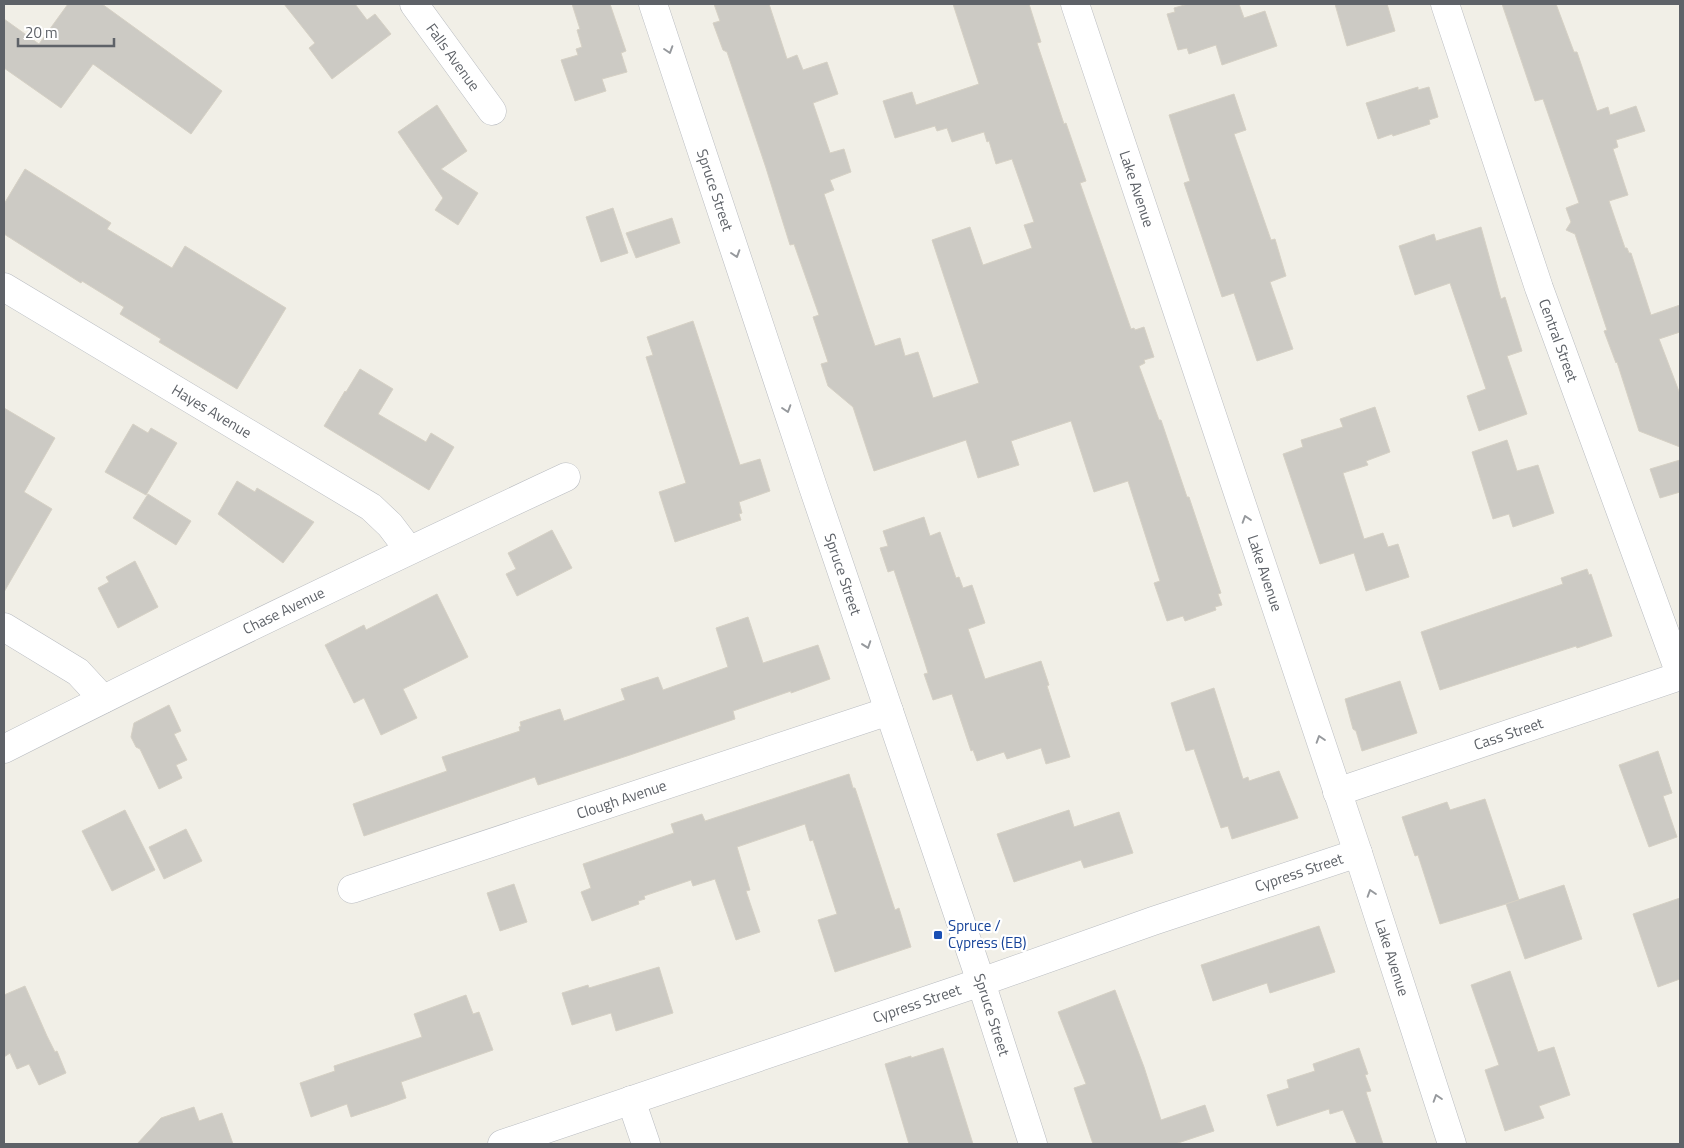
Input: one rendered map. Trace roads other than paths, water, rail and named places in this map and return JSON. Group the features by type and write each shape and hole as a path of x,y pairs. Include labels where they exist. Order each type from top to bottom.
{"street":[{"name":"Falls Avenue","path":"414,4 492,111"},
{"name":"Spruce Street","path":"653,4 813,487 981,982 1033,1144"},
{"name":"Lake Avenue","path":"1075,4 1358,853 1452,1144"},
{"name":"Central Street","path":"1445,4 1539,288 1680,675"},
{"name":"Hayes Avenue","path":"4,287 371,507 390,525 409,550"},
{"name":"Chase Avenue","path":"4,749 409,550 566,477"},
{"path":"4,627 78,672 103,699"},
{"name":"Cass Street","path":"1337,792 1680,675"},
{"name":"Clough Avenue","path":"352,889 889,711"},
{"name":"Cypress Street","path":"502,1144 981,982 1152,921 1358,853"},
{"path":"631,1100 646,1144"}],"place":[{"name":"Spruce / Cypress (EB)","path":"938,935"}]}
